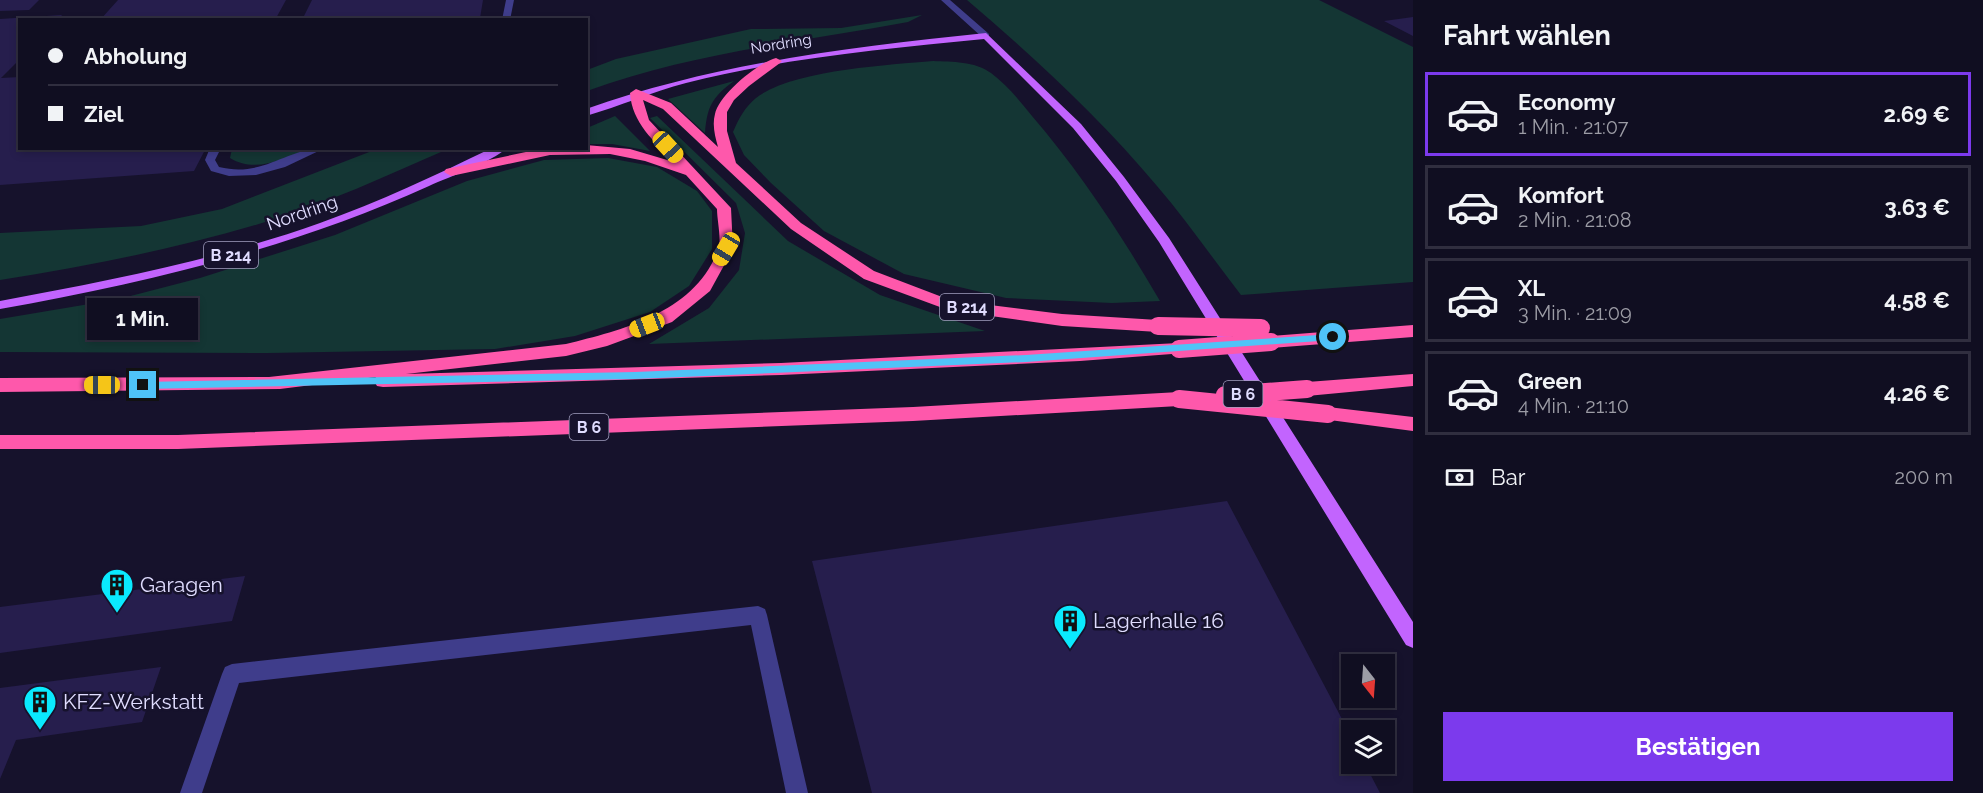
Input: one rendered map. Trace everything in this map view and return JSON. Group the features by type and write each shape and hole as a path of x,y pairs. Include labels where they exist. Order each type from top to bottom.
{"highway":[{"path":"730,165 722,139 721,111 740,87 776,61"},
{"path":"269,383 566,350 607,340 666,318 704,287 726,249 724,208 643,121 636,105 636,93"},
{"name":"B 214","path":"636,93 667,106 796,226 869,275 948,305 1062,320 1158,326 1261,328 1353,336"},
{"path":"451,172 518,157 565,151 609,150 653,159 693,174"},
{"path":"0,385 269,383 635,376 1015,359 1413,331"},
{"name":"B 6","path":"0,442 178,442 913,414 1179,399 1413,380"},
{"path":"1179,399 1413,424"}],"main road":[{"name":"Nordring","path":"588,112 636,93 776,61 986,36"},
{"path":"986,36 1077,126 1120,179 1152,224 1243,364 1413,639"},
{"name":"Nordring","path":"0,305 128,280 273,243 371,207 498,150"}],"street":[{"path":"506,18 510,0"},
{"path":"945,0 986,36"},
{"path":"215,150 210,160 215,169 232,175 260,172 315,150"},
{"path":"191,793 232,674 758,615 797,793"}],"green space":[{"path":"967,0 1319,0 1413,47 1413,282 1241,295 1136,161 1042,66"},
{"path":"922,15 908,22 665,67 588,91 588,70 616,59 751,29 841,28"},
{"path":"933,61 978,66 991,73 1013,93 1084,182 1160,301 1112,303 1006,298 904,274 824,231 744,155 733,132 743,113 756,98 793,81 841,70"},
{"path":"734,81 720,92 712,103 707,116 705,133 668,99"},
{"path":"615,116 650,151 612,144 588,144 588,128"},
{"path":"657,116 788,241 880,295 985,331 649,344 709,308 739,270 745,233 736,203 650,118"},
{"path":"232,150 306,150 260,165 240,163 230,158"},
{"path":"374,150 446,150 333,198 262,223 132,256 0,280 0,233 141,226 222,209"},
{"path":"608,158 657,167 697,191 712,211 712,249 689,286 650,312 575,336 495,349 268,353 0,352 0,319 119,299 200,278 335,235 467,181 544,160"}],"building":[{"path":"0,0 39,0 29,10 0,11"},
{"path":"118,0 286,0 276,18 102,18"},
{"path":"312,0 483,0 480,18 303,18"},
{"path":"62,15 60,18 18,18 18,61 1,78 18,77 18,150 205,150 194,171 0,185 0,19"},
{"path":"1413,17 1413,36 1384,21"},
{"name":"Lagerhalle 16","path":"1227,501 1343,720 1341,774 1370,774 1380,793 872,793 812,561"},
{"name":"Garagen","path":"245,576 232,621 0,653 0,607"},
{"name":"KFZ-Werkstatt","path":"161,667 142,722 16,740 0,779 0,688"}],"place":[{"name":"Garagen","path":"117,614"},
{"name":"Lagerhalle 16","path":"1070,650"},
{"name":"KFZ-Werkstatt","path":"40,731"}],"route":[{"path":"143,385 635,376 1026,358 1333,337"}]}
